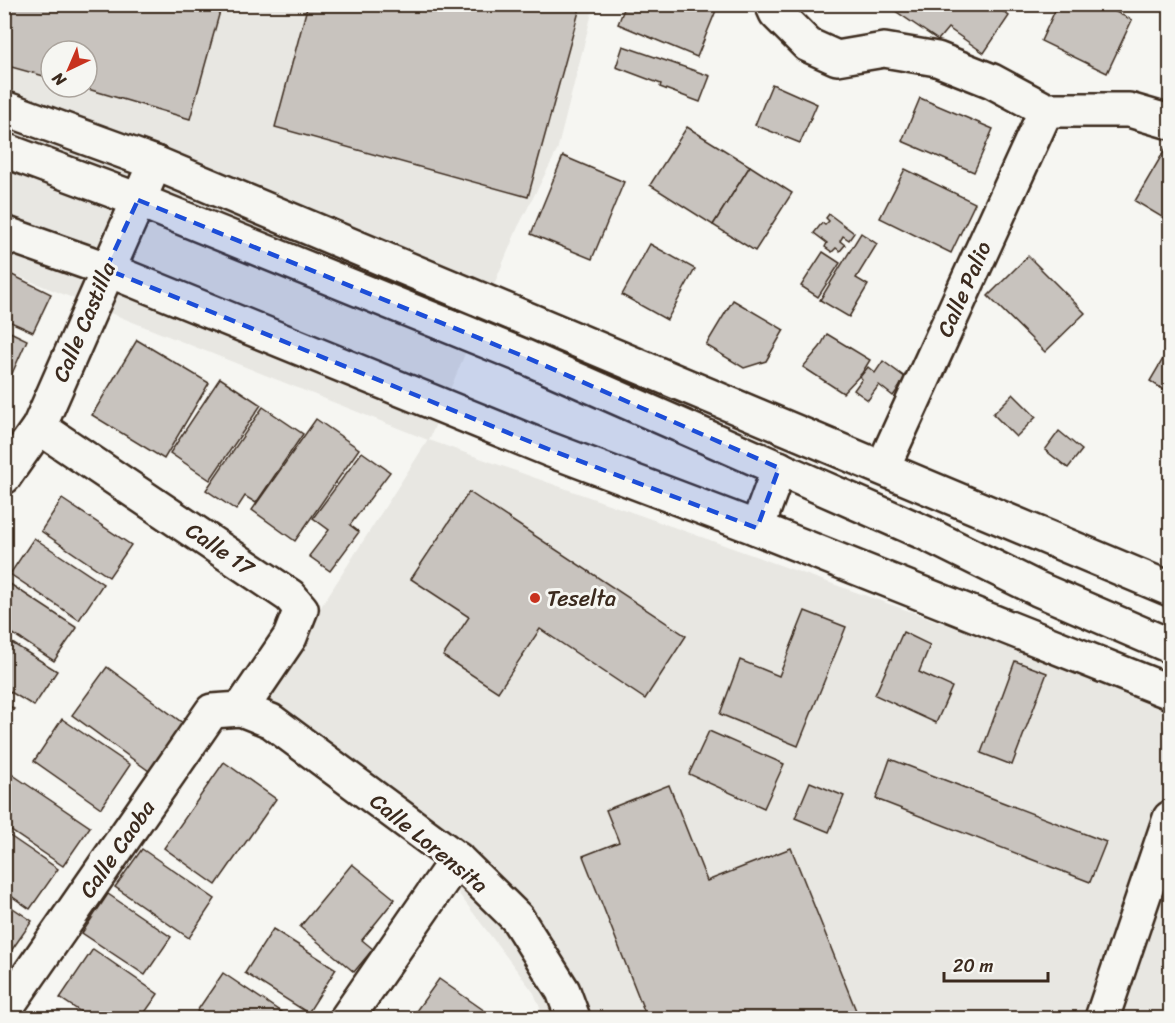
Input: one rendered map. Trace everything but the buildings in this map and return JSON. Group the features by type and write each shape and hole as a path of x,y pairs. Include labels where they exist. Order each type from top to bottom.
{"street":[{"path":"772,4 776,13 808,45 837,58 884,50 937,59 992,81 1046,110 1129,110 1170,122"},
{"path":"4,108 155,162 1170,589"},
{"name":"Calle Palio","path":"883,467 1046,110"},
{"path":"4,150 138,200 523,356 925,533 1038,589 1170,646"},
{"name":"Calle Castilla","path":"4,477 39,427 106,269 155,162"},
{"path":"4,233 106,269 548,449 757,528 1170,692"},
{"name":"Calle 17","path":"39,427 290,596 301,609 290,637 241,709"},
{"path":"757,528 779,468"},
{"name":"Calle Lorensita","path":"241,709 271,721 457,859 517,918 563,991 573,1018"},
{"name":"Calle Caoba","path":"4,1011 212,711 241,709"},
{"path":"1102,1018 1170,818"},
{"path":"347,1018 457,859"}],"highlighted area":[{"path":"138,200 523,356 779,468 757,528 548,449 106,269"}],"shaded area":[{"path":"4,5 594,5 557,151 518,227 429,440 1170,704 1170,1018 544,1018 534,993 418,840 247,722 428,440 5,271"}],"place":[{"name":"Teselta","path":"535,598"}]}
